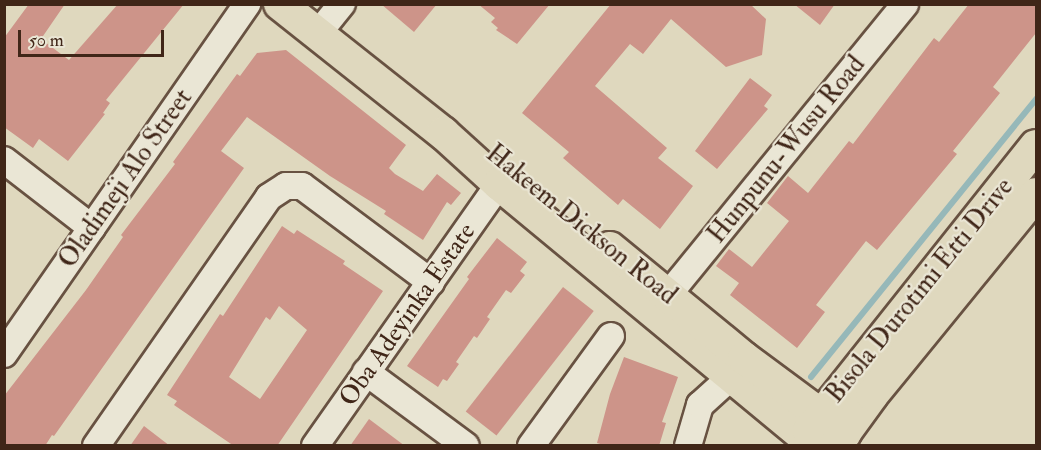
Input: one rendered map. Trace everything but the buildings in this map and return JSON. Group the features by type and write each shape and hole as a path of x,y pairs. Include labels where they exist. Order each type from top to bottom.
{"main road":[{"name":"Hakeem Dickson Road","path":"280,4 442,133 499,184 732,376 829,437"},
{"name":"Hakeem Dickson Road","path":"326,10 744,358 829,437"},
{"name":"Bisola Durotimi Etti Drive","path":"829,437 1036,146"},
{"path":"829,437 872,395 1036,194"}],"street":[{"name":"Oladimeji Alo Street","path":"4,354 248,4"},
{"name":"Hunpunu-Wusu Road","path":"668,295 905,4"},
{"path":"4,160 92,228"},
{"name":"Oba Adeyinka Estate","path":"315,446 499,184"},
{"path":"96,446 269,197 286,186 302,186 430,282"},
{"path":"531,446 611,336"},
{"path":"366,372 466,446"},
{"path":"688,446 700,405 732,376"}],"waterway":[{"path":"811,377 1036,99"}]}
